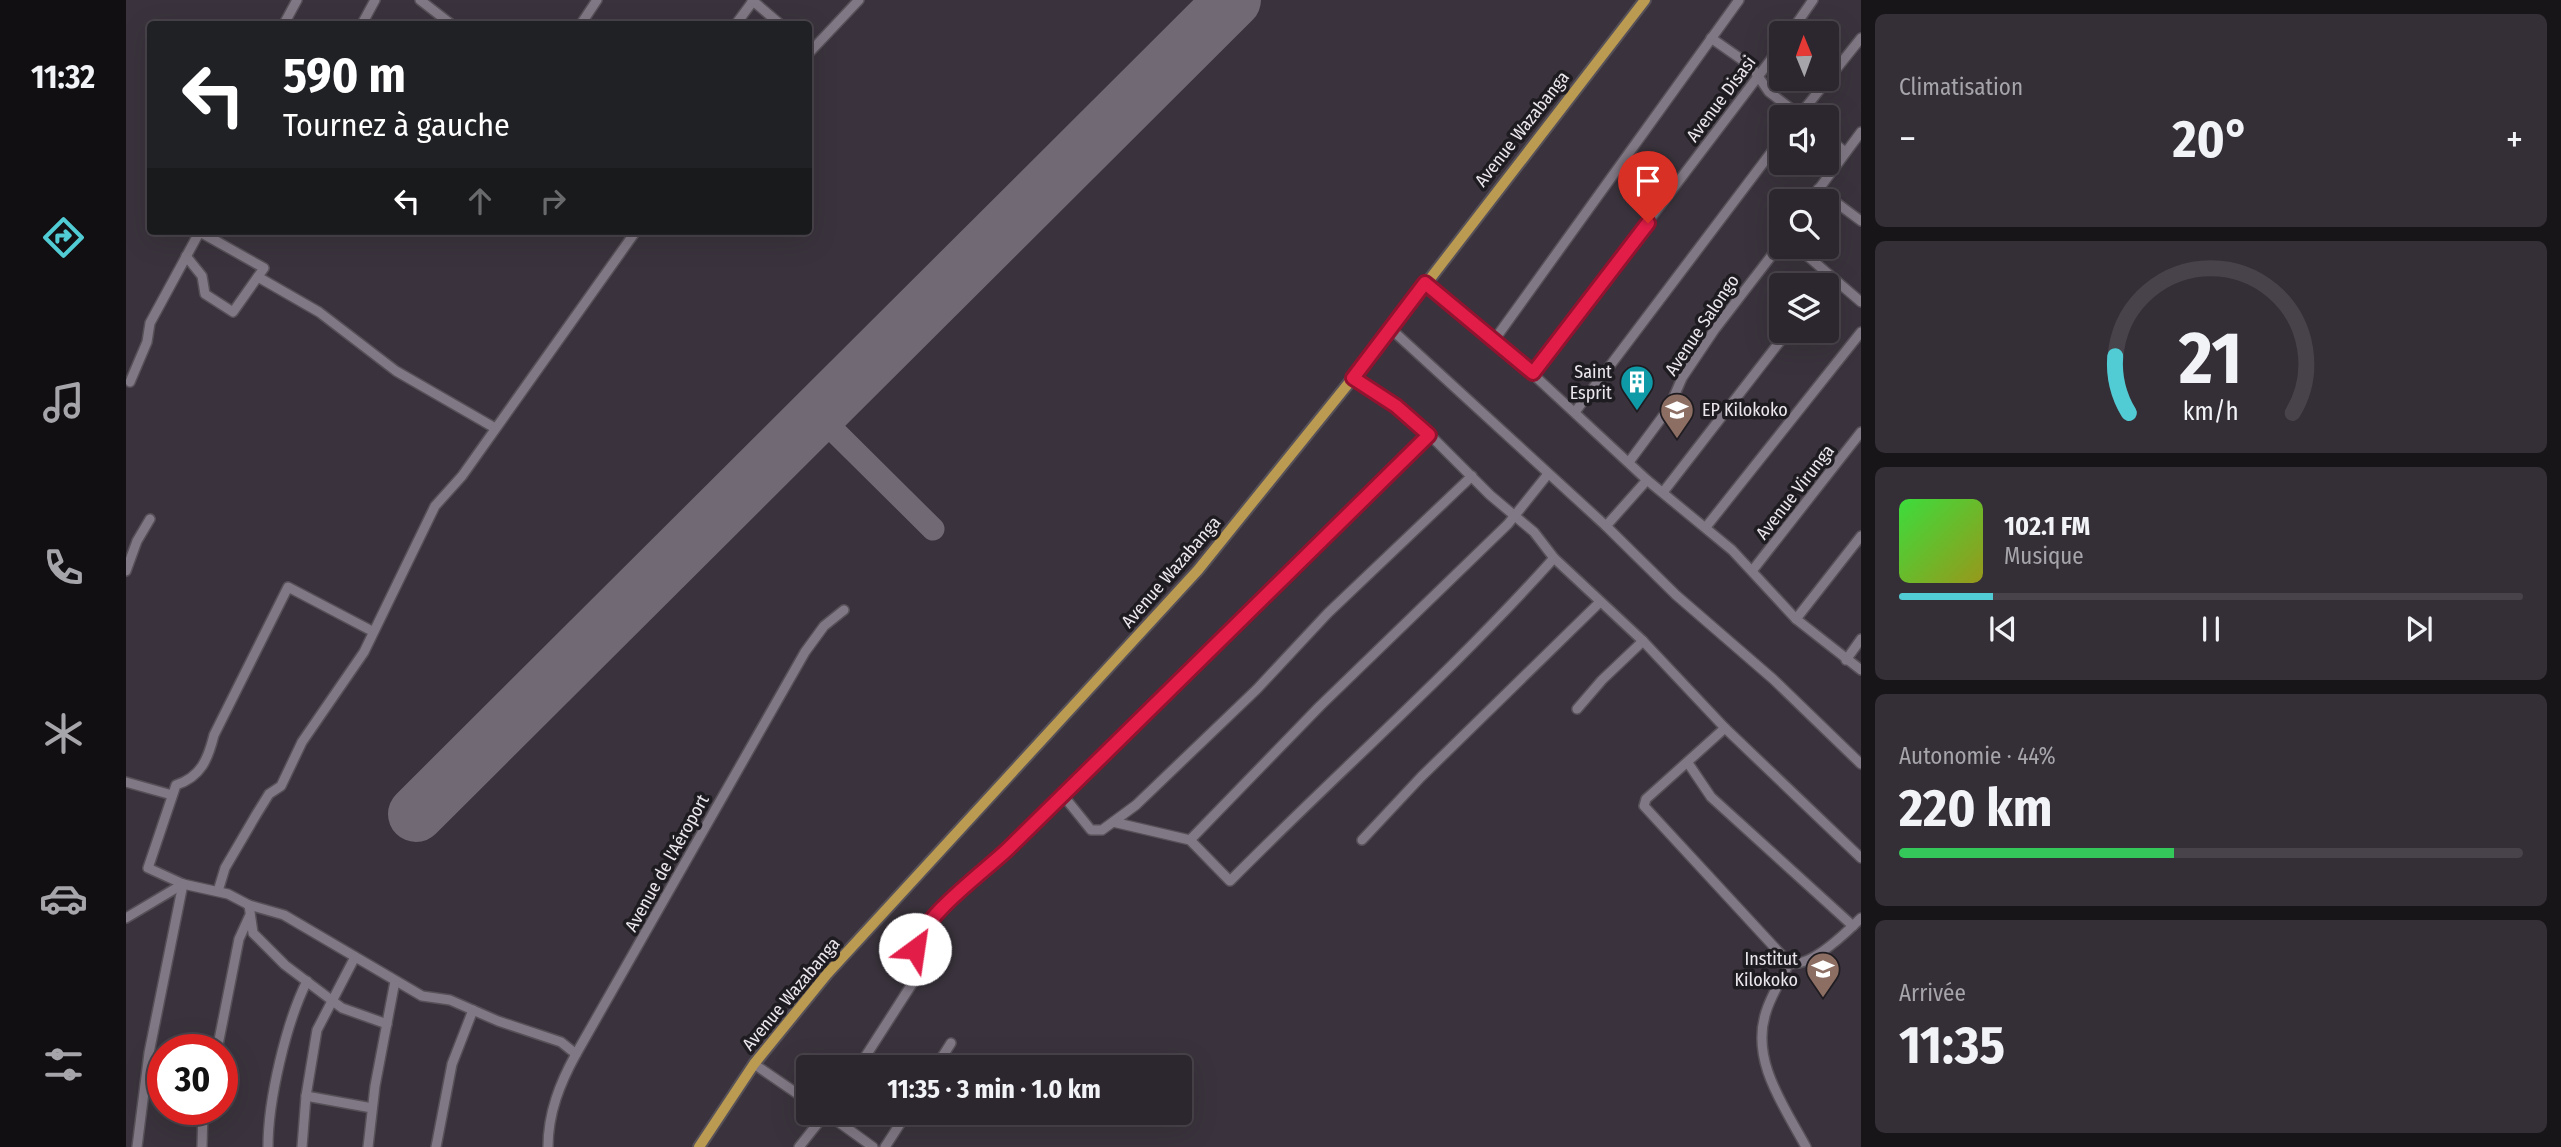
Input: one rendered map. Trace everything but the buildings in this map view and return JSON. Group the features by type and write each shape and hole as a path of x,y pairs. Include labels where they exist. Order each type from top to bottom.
{"main road":[{"name":"Avenue Wazabanga","path":"699,1147 754,1064 827,974 1198,570 1353,378 1645,0"}],"street":[{"path":"286,21 297,0"},
{"path":"364,21 375,0"},
{"path":"420,0 447,21"},
{"path":"583,21 597,0"},
{"path":"738,21 753,0 777,21"},
{"path":"812,48 859,0"},
{"path":"1495,340 1739,0"},
{"path":"1799,21 1814,0"},
{"path":"1711,38 1751,65 1769,92 1786,105"},
{"path":"1809,105 1861,38"},
{"name":"Avenue Disasi","path":"1533,373 1769,63"},
{"path":"1818,189 1860,136"},
{"path":"1839,147 1845,152"},
{"path":"1575,412 1769,155"},
{"path":"1839,205 1861,221"},
{"path":"130,382 147,342 150,323 198,235"},
{"path":"186,256 202,276 205,294 233,312 264,268 207,235"},
{"path":"218,891 225,868 256,815 269,794 281,786 302,742 364,652 435,506 462,477 633,235"},
{"name":"Avenue Salongo","path":"1629,462 1669,408 1682,378 1715,329 1769,259"},
{"path":"1808,259 1821,273"},
{"path":"258,277 319,312 396,371 495,428"},
{"path":"1425,283 1533,373 1647,480 1706,527 1752,571 1796,619 1861,670"},
{"path":"1839,288 1861,302"},
{"path":"1391,329 1606,526 1667,586 1773,679 1861,764"},
{"path":"1706,527 1861,332"},
{"path":"1664,491 1779,343"},
{"path":"1353,378 1396,406 1514,515 1554,558 1643,641 1725,728 1861,858"},
{"name":"Avenue Virunga","path":"1752,571 1861,432"},
{"path":"866,1055 928,959 914,947 928,925 958,890 975,880 1008,849 1429,435"},
{"path":"1190,840 1280,745 1508,524 1548,474"},
{"path":"1062,794 1091,830 1102,830 1136,806 1257,689 1328,612 1472,477"},
{"path":"1606,526 1647,480"},
{"path":"126,571 137,541 150,519"},
{"path":"1796,619 1861,536"},
{"path":"1113,822 1190,840 1230,881 1323,787 1434,683 1554,558"},
{"path":"372,631 288,587 214,735 209,755 196,776 176,785 148,868 183,884 218,891 249,910 284,915 315,930 422,996 450,1000 561,1042 576,1054"},
{"path":"1362,840 1421,776 1600,602"},
{"name":"Avenue de l'Aéroport","path":"548,1147 552,1110 561,1081 805,653 824,626 844,610"},
{"path":"1846,660 1861,639"},
{"path":"1577,709 1602,680 1643,641"},
{"path":"1725,728 1646,799 1644,806 1789,963 1801,964 1861,918"},
{"path":"1688,763 1711,797 1853,926"},
{"path":"126,782 172,795"},
{"path":"126,918 183,884"},
{"path":"126,1140 138,1144 149,1053 183,884"},
{"path":"249,910 253,933 261,943 350,1012 387,1024"},
{"path":"219,1034 239,939 249,910"},
{"path":"302,1147 306,1096 317,1030 355,957"},
{"path":"1789,963 1766,1011 1761,1052 1768,1072 1806,1147"},
{"path":"268,1147 276,1079 299,996 307,981"},
{"path":"368,1147 372,1108 395,981"},
{"path":"436,1147 452,1064 473,1010"},
{"path":"943,1055 951,1043"},
{"path":"754,1064 796,1093"},
{"path":"306,1096 372,1108"},
{"path":"202,1147 203,1125"},
{"path":"799,1147 816,1125"},
{"path":"843,1125 873,1147"},
{"path":"885,1147 899,1125"}],"taxiway":[{"path":"817,414 933,529"}],"runway":[{"path":"416,814 1233,0"}],"place":[{"name":"Saint Esprit","path":"1637,412"},
{"name":"EP Kilokoko","path":"1677,440"},
{"name":"Institut Kilokoko","path":"1823,999"}],"route":[{"path":"915,949 928,925 958,890 975,880 1008,849 1429,435 1396,406 1353,378 1425,283 1533,373 1648,223"}]}
